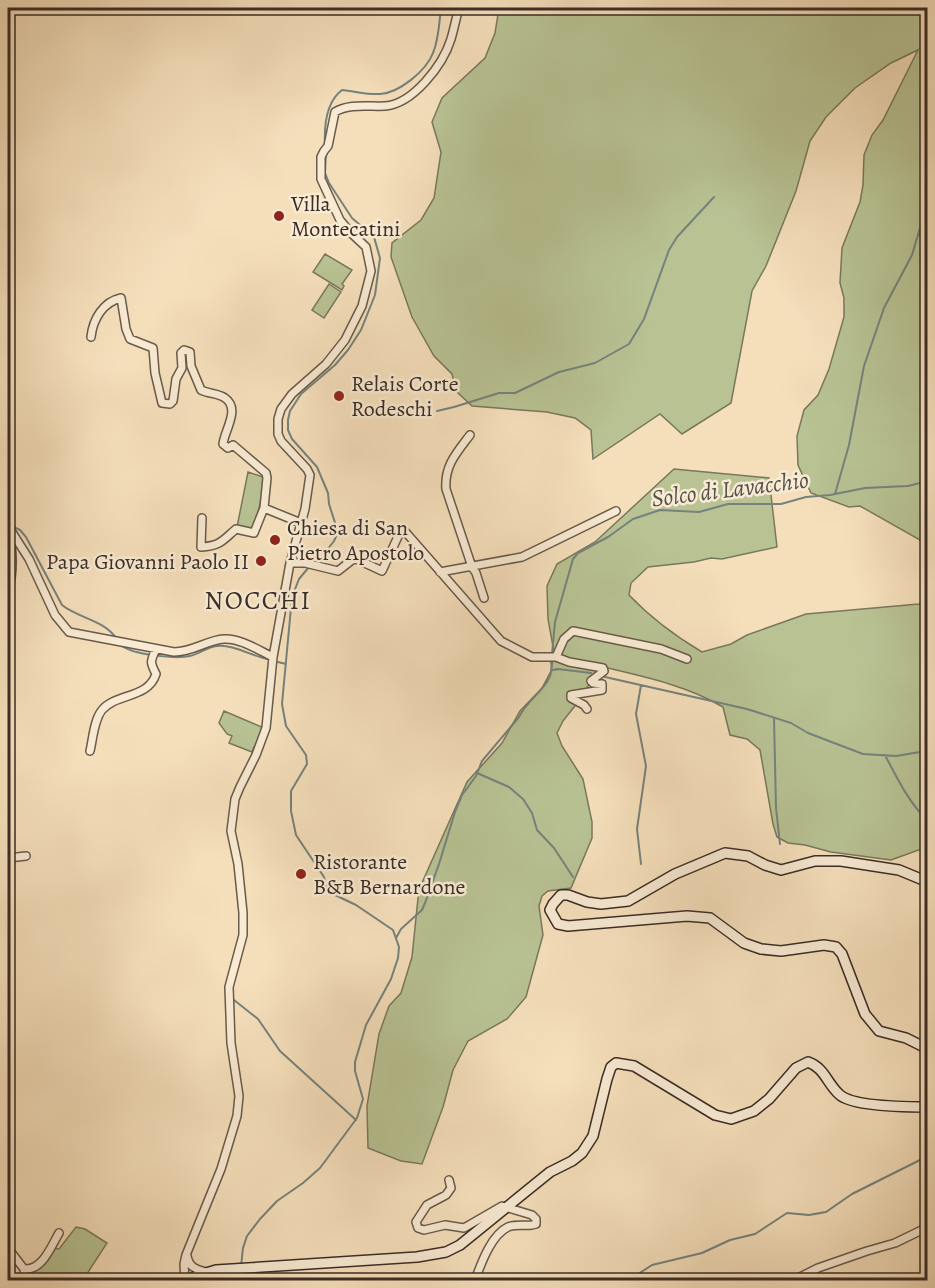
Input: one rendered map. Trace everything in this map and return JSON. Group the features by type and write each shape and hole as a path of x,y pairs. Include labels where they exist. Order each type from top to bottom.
{"main road":[{"path":"927,882 899,870 873,865 815,861 781,870 748,856 725,853 675,874 628,901 601,904 561,895 550,910 558,924 568,926 672,917 699,917 710,918 718,922 744,943 761,949 781,951 824,945 836,946 842,954 870,1022 879,1031 906,1038 927,1049"},
{"path":"190,1281 206,1272 417,1257 446,1252 475,1235 550,1172 582,1153 592,1136 607,1079 611,1067 616,1063 634,1066 715,1115 731,1119 754,1111 769,1099 796,1068 808,1062 820,1068 833,1087 846,1099 893,1107 927,1107"}],"street":[{"path":"184,1281 186,1255 220,1169 237,1116 239,1096 231,1043 229,987 243,935 243,913 231,831 235,799 266,728 273,657 290,563 302,523 310,475 281,441 277,427 278,419 281,409 292,394 326,364 345,340 362,306 371,271 366,247 340,220 326,193 321,180 324,151 335,112 340,109 401,104 429,76 443,57 451,40 459,8"},
{"path":"91,337 95,318 105,307 121,298 130,339 153,348 162,403 165,405 173,401 176,378 182,368 182,351 188,350 191,366 201,390 222,396 230,404 232,412 223,444 228,448 233,445 266,473 264,508 254,533 236,529 223,542 201,547 202,518"},
{"path":"470,435 454,456 445,477 446,489 484,598"},
{"path":"264,508 302,523"},
{"path":"440,572 533,554 559,538 616,511"},
{"path":"290,563 305,563 338,571 356,559 382,571 402,528 501,641 532,657 556,657 569,662 603,668 604,671 591,680 593,683 602,684 601,690 571,695 571,698 587,709"},
{"path":"8,591 11,580 12,553 8,543 8,530 10,529 29,559 55,615 69,632 156,649 187,652 222,639 232,640 273,657"},
{"path":"556,657 564,639 573,631 661,649 687,659"},
{"path":"90,751 100,712 105,707 150,686 154,681 156,674 151,661 156,649"},
{"path":"8,858 26,856"},
{"path":"449,1180 451,1188 446,1196 427,1205 416,1222 418,1228 424,1230 445,1225 464,1228 502,1206 532,1215 536,1219 536,1224 509,1226 502,1232 486,1255 475,1281"},
{"path":"794,1281 818,1268 895,1243 927,1227"},
{"path":"24,1269 29,1270 41,1263 59,1233"},
{"path":"8,1248 24,1269 25,1281"},
{"path":"186,1255 188,1263 193,1268 206,1272"}],"green space":[{"path":"499,8 927,8 927,544 860,506 849,507 811,493 798,465 797,436 804,410 818,395 829,369 844,317 844,298 840,283 842,248 860,202 864,155 872,135 883,120 918,50 891,63 855,88 826,117 810,141 796,191 766,266 752,291 731,403 682,434 660,414 593,459 591,430 575,418 547,412 472,406 456,391 452,374 434,356 412,317 391,257 392,243 421,220 434,198 441,152 432,122 442,98 485,58 495,33"},
{"path":"325,254 352,270 342,284 344,286 342,290 313,272"},
{"path":"329,284 341,292 324,318 312,310"},
{"path":"674,469 769,478 777,547 722,559 711,558 648,567 631,583 629,595 637,603 663,626 702,652 731,644 747,635 806,614 919,604 927,598 927,847 891,860 831,852 788,843 777,837 760,750 747,739 730,735 723,707 679,687 599,666 582,697 563,721 557,733 562,746 583,779 592,822 592,838 571,888 548,891 542,896 539,906 543,935 526,997 507,1019 468,1041 453,1070 443,1107 422,1164 401,1161 368,1148 367,1106 379,1034 389,1006 401,993 412,957 421,885 467,782 502,743 520,711 542,688 551,671 554,652 548,619 547,586 557,564 595,542"},
{"path":"248,472 266,478 254,530 237,527"},
{"path":"224,711 264,728 257,747 254,747 252,752 229,743 232,736 227,734 219,723"},
{"path":"76,1227 85,1229 107,1243 83,1280 29,1280 28,1274 43,1266 54,1248 59,1249"}],"waterway":[{"path":"325,146 329,108 342,90 371,94 387,93 411,80 424,67 435,48 441,8"},
{"path":"326,152 325,173 329,183 352,218 374,237 380,258 375,295 361,330 335,365 301,394 290,411 288,420 288,430 292,439 317,467 328,493 338,532 327,550"},
{"path":"437,411 499,393 515,393 559,372 595,363 629,344 644,319 669,250 677,237 714,197"},
{"path":"835,494 849,445 864,366 884,308 912,255 928,201"},
{"path":"919,235 928,231"},
{"name":"Solco di Lavacchio","path":"552,654 555,622 573,559 578,553 608,537 633,519 660,510 699,512 728,504 781,504 806,497 865,488 908,486 928,481"},
{"path":"8,524 20,530 26,537 62,605 105,627 116,638"},
{"path":"241,1266 247,1236 260,1219 277,1201 320,1168 357,1118 363,1099 355,1071 355,1062 366,1025 391,979 398,958 399,947 393,930 356,905 333,894 296,835 291,811 291,791 307,764 306,755 286,726 282,704 292,597 299,579 309,567"},
{"path":"121,645 144,654 175,657 190,656 210,648 223,646 267,659"},
{"path":"278,662 286,664"},
{"name":"Solco di Lavacchio","path":"396,938 401,929 422,910 462,795 476,776 482,761 545,684 551,670 551,662"},
{"path":"553,670 591,673"},
{"path":"605,677 747,709 791,723 808,733 863,754 896,756 920,752 928,754"},
{"path":"641,685 636,714 646,766 637,829 641,864"},
{"path":"774,718 776,808 780,844"},
{"path":"885,755 909,798 928,821"},
{"path":"477,773 509,787 523,799 532,813 537,830 554,848 573,877"},
{"path":"234,1000 258,1019 280,1051 356,1120"},
{"path":"629,1280 652,1265 702,1253 730,1240 755,1234 787,1213 809,1215 826,1212 852,1194 928,1156"},
{"path":"242,1271 242,1280"}],"place":[{"name":"Villa Montecatini","path":"279,216"},
{"name":"Relais Corte Rodeschi","path":"339,396"},
{"name":"Chiesa di San Pietro Apostolo","path":"275,540"},
{"name":"Papa Giovanni Paolo II","path":"261,561"},
{"name":"Ristorante B&B Bernardone","path":"301,874"}],"district":[{"name":"NOCCHI","path":"258,600"}]}
